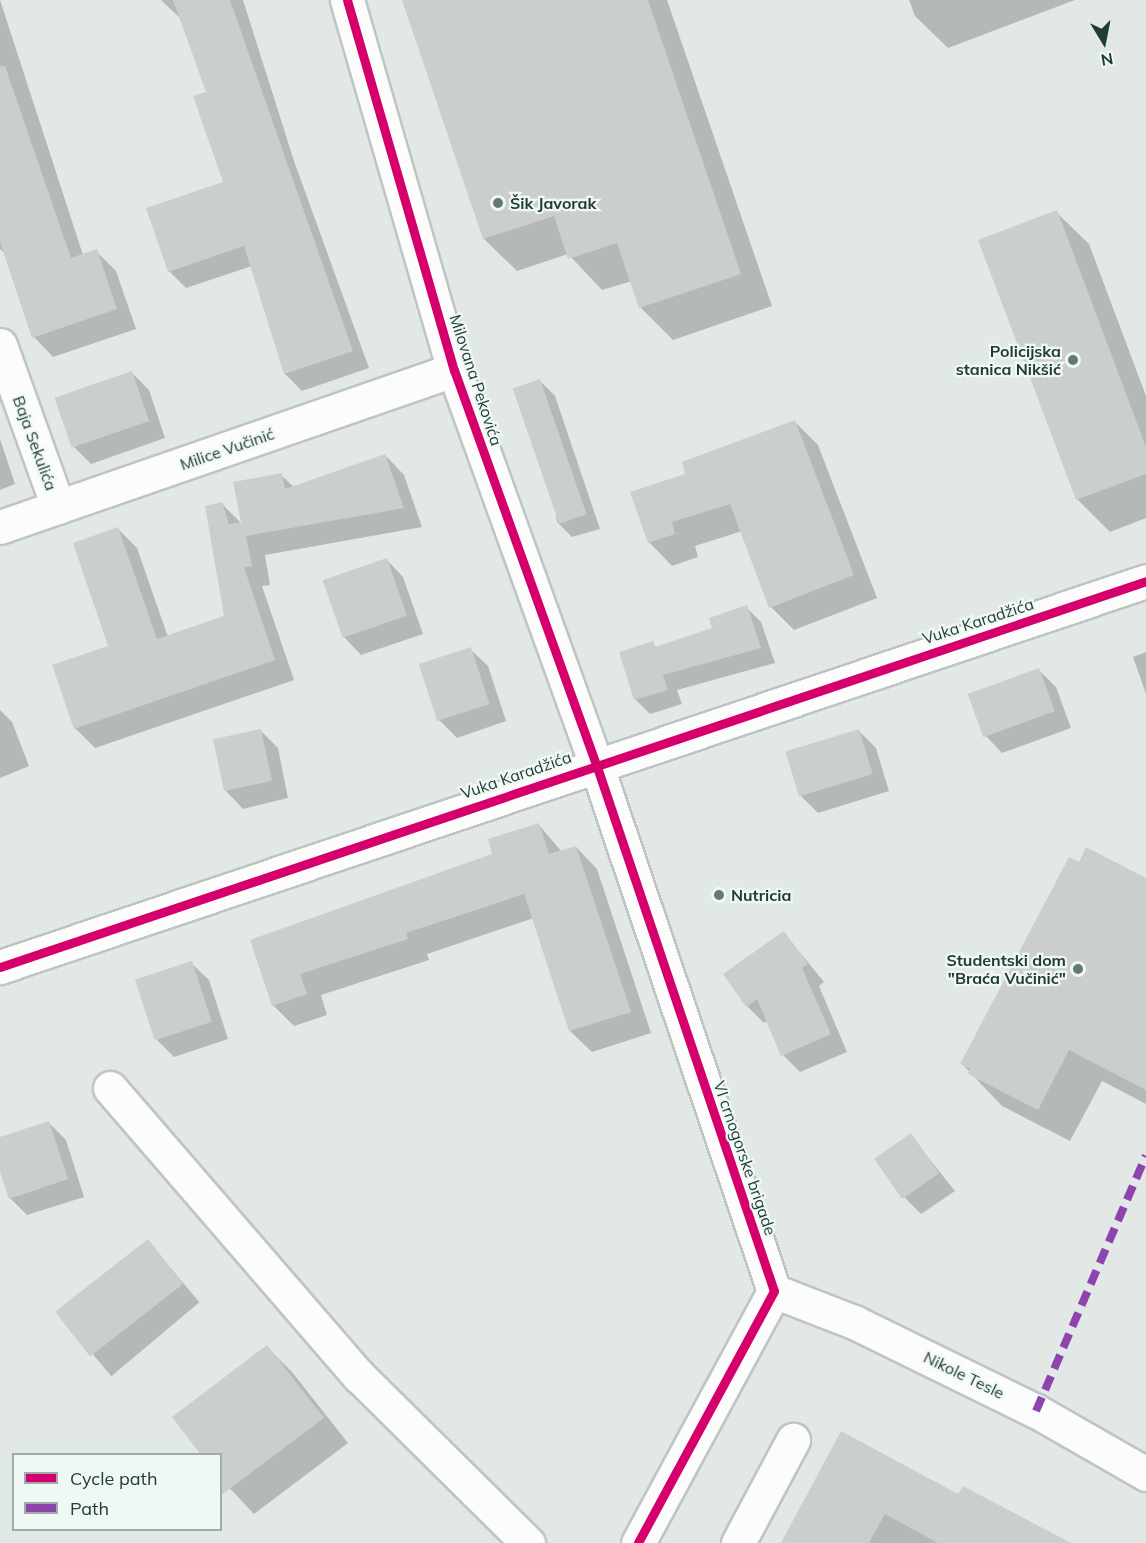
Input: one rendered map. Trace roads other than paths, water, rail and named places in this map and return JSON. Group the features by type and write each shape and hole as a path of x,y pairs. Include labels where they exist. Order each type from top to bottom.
{"street":[{"name":"Milovana Pekovića","path":"347,0 454,370 596,764"},
{"name":"Baja Sekulića","path":"0,345 58,507"},
{"name":"Milice Vučinić","path":"0,527 454,370"},
{"name":"Vuka Karadžića","path":"0,967 596,764 1146,581"},
{"name":"VI crnogorske brigade","path":"596,764 774,1291"},
{"path":"110,1088 359,1376 528,1543"},
{"name":"Nikole Tesle","path":"774,1291 854,1322 1025,1405 1146,1474"},
{"path":"638,1543 774,1291"},
{"path":"738,1543 793,1440"}],"place":[{"name":"Šik Javorak","path":"498,203"},
{"name":"Policijska stanica Nikšić","path":"1073,360"},
{"name":"Nutricia","path":"719,895"},
{"name":"Studentski dom \"Braća Vučinić\"","path":"1078,969"}]}
